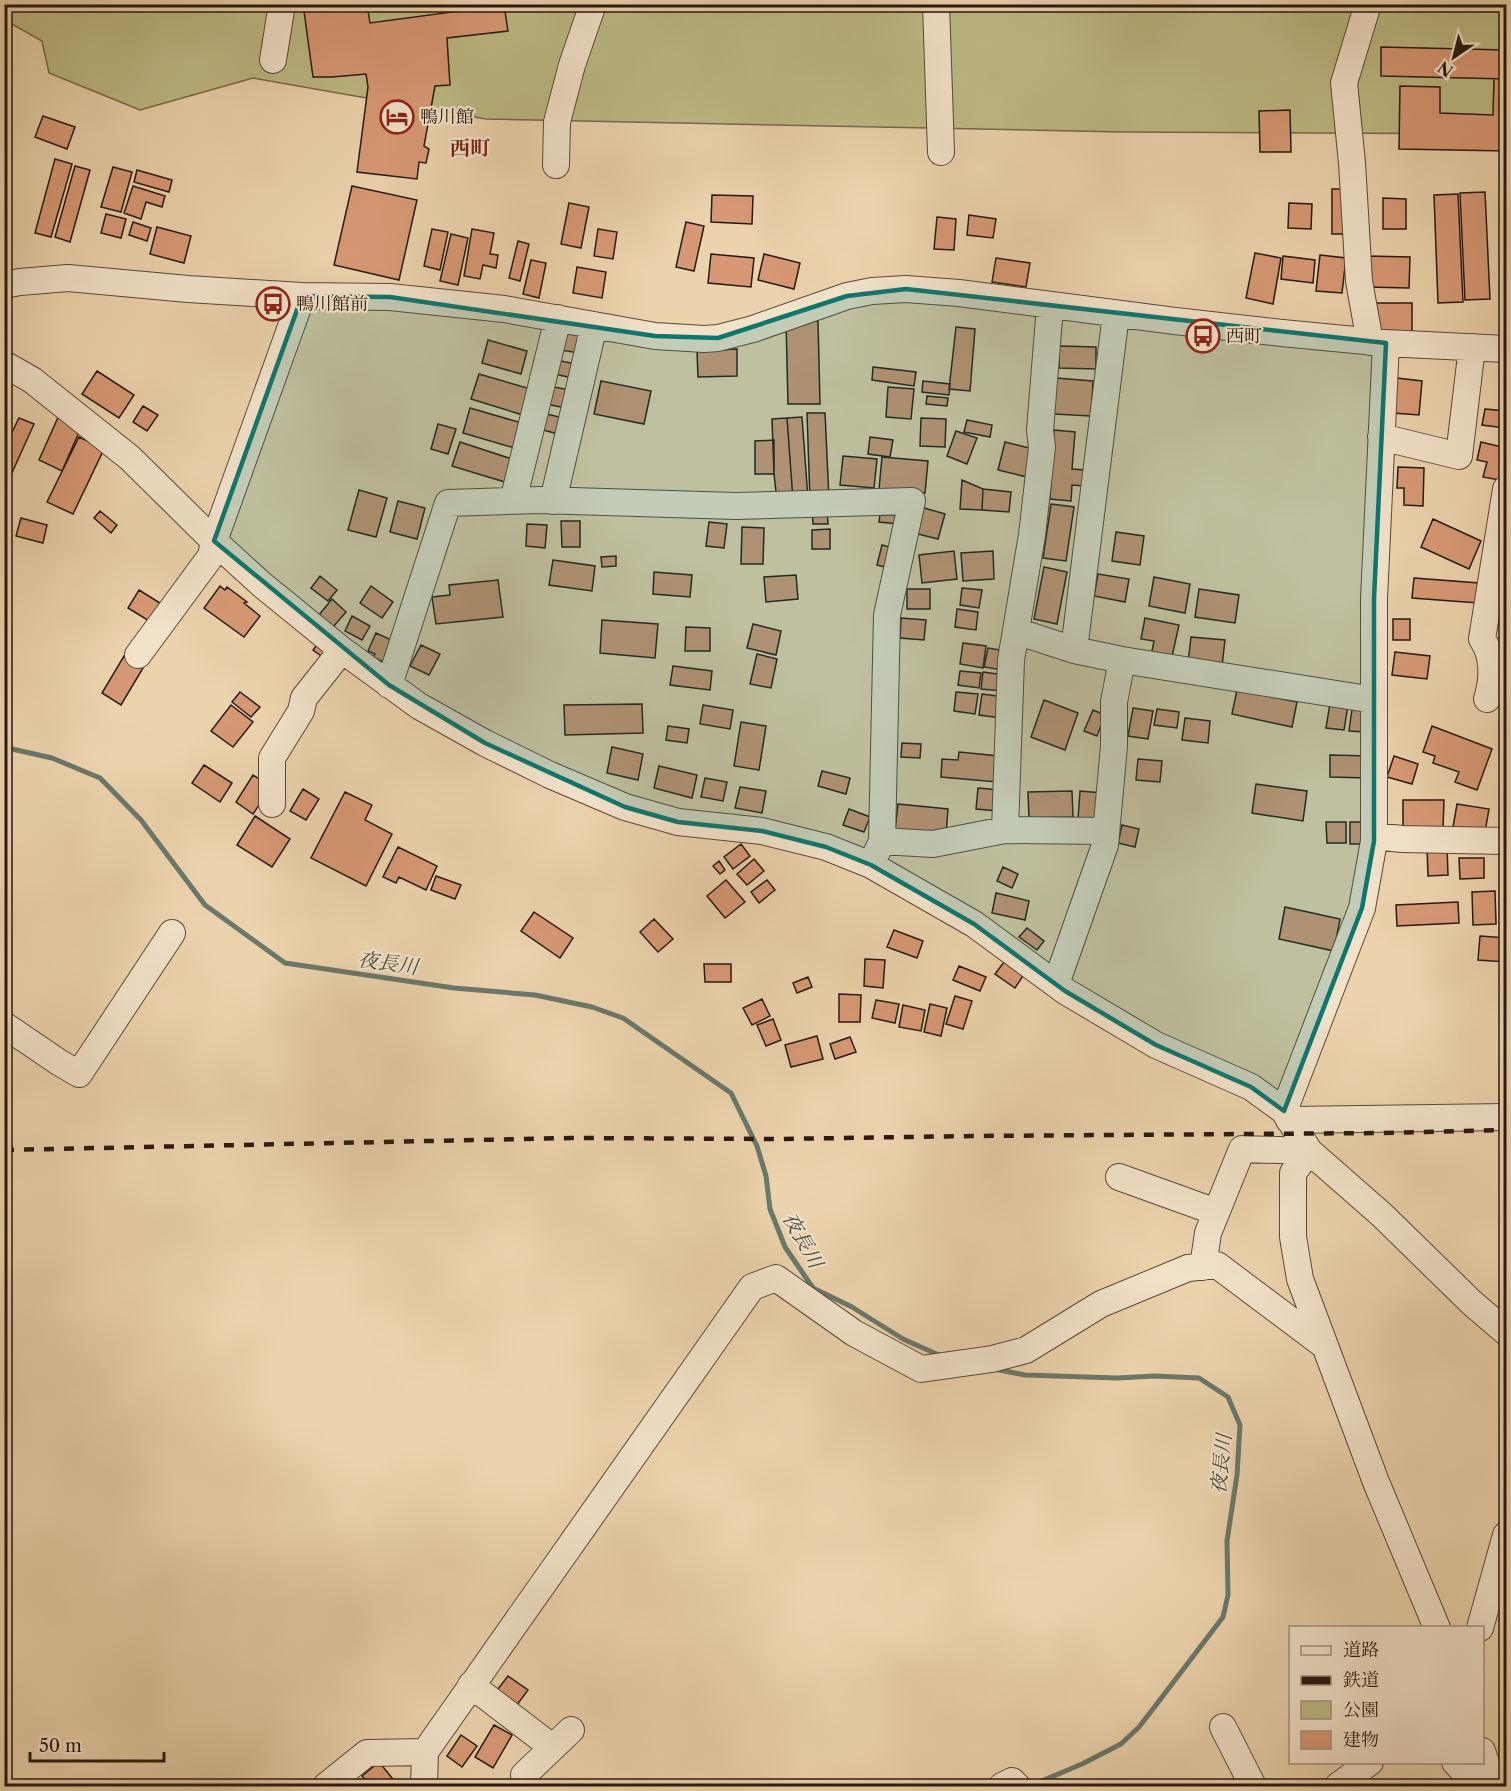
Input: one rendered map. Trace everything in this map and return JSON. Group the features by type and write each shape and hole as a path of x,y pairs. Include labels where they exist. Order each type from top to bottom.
{"street":[{"path":"273,60 282,4"},
{"path":"556,165 557,122 572,65 592,4"},
{"path":"936,4 941,152"},
{"path":"1286,1116 1362,908 1374,836 1374,599 1381,437 1378,342 1359,281 1352,163 1344,83 1368,4"},
{"path":"4,285 68,278 302,296 390,297 504,309 655,336 718,338 753,329 847,296 889,289 931,290 1116,314 1378,342 1506,349"},
{"path":"138,655 211,556 214,541 302,296"},
{"path":"1005,830 1011,660 1032,535 1040,468 1042,447 1040,430 1050,306"},
{"path":"1074,650 1116,314"},
{"path":"513,501 558,318"},
{"path":"552,501 594,325"},
{"path":"1381,437 1459,456 1472,347"},
{"path":"4,364 32,380 130,458 260,583 342,650 419,706 485,743 550,775 626,807 678,822 762,831 826,847 871,865 974,924 1056,984 1156,1045 1251,1087 1286,1116 1309,1151 1382,1215 1472,1303 1506,1332"},
{"path":"1487,699 1492,681 1487,647 1482,639 1506,489"},
{"path":"389,685 448,503 552,501 735,506 912,501 887,615 882,841 871,865"},
{"path":"1016,631 1074,650 1122,660 1374,700"},
{"path":"272,804 272,758 301,711 304,698 342,650"},
{"path":"1056,984 1105,844 1114,746 1114,702 1122,660"},
{"path":"882,841 933,844 1005,830 1106,831"},
{"path":"1374,836 1402,839 1506,841"},
{"path":"4,1025 79,1074 172,933"},
{"path":"1286,1116 1506,1116"},
{"path":"1203,1267 1208,1233 1242,1149 1309,1151"},
{"path":"1309,1151 1293,1173 1293,1237 1300,1279 1376,1482 1436,1626"},
{"path":"1119,1177 1216,1212"},
{"path":"424,1786 425,1752 752,1287 776,1278 854,1333 921,1369 992,1359 1026,1350 1101,1304 1188,1268 1217,1265 1325,1346"},
{"path":"1481,1626 1506,1535"},
{"path":"471,1685 552,1747"},
{"path":"1223,1727 1253,1786"},
{"path":"524,1775 571,1731"},
{"path":"326,1786 367,1753 425,1752"},
{"path":"1484,1757 1494,1786"},
{"path":"1338,1786 1367,1764"},
{"path":"1457,1764 1478,1786"},
{"path":"1002,1786 1012,1781 1017,1786"}],"highlighted area":[{"path":"906,289 1386,343 1374,599 1374,841 1362,908 1284,1111 1251,1087 1156,1045 1065,991 974,924 871,865 826,847 762,831 678,822 625,807 485,743 389,685 214,541 302,296 390,297 655,336 718,338 847,296"}],"green space":[{"path":"5,4 1506,5 1506,134 1122,132 486,119 253,78 140,110 49,73 42,41 5,20"}],"building":[{"name":"鴨川館","path":"303,4 367,4 370,23 504,5 508,31 447,38 450,85 435,86 424,146 429,149 426,163 419,162 417,179 357,172 368,87 366,74 313,77"},
{"path":"1381,47 1506,50 1506,79 1381,76"},
{"path":"1494,79 1506,79 1506,151 1399,149 1400,86 1440,87 1440,113 1493,115"},
{"path":"1290,110 1291,152 1260,152 1259,111"},
{"path":"43,116 75,127 67,149 35,137"},
{"path":"55,159 72,164 51,237 35,233"},
{"path":"75,166 90,170 70,242 55,237"},
{"path":"113,167 132,172 121,212 101,207"},
{"path":"137,170 172,180 169,192 134,182"},
{"path":"133,186 165,196 162,207 146,202 141,219 124,213"},
{"path":"352,186 417,200 399,280 334,265"},
{"path":"1332,189 1345,189 1345,234 1332,234"},
{"path":"1485,192 1490,299 1465,300 1460,193"},
{"path":"1458,194 1463,302 1438,303 1434,195"},
{"path":"712,195 753,196 752,224 711,222"},
{"path":"1383,198 1406,199 1406,229 1383,229"},
{"path":"569,203 589,207 581,248 561,244"},
{"path":"1289,203 1312,204 1311,229 1288,228"},
{"path":"106,214 126,219 121,238 101,233"},
{"path":"969,215 996,219 993,238 967,235"},
{"path":"937,217 956,219 954,250 934,249"},
{"path":"133,222 151,228 147,241 129,235"},
{"path":"686,222 704,226 694,271 676,267"},
{"path":"157,227 191,236 184,263 150,254"},
{"path":"432,229 448,232 440,270 424,266"},
{"path":"472,229 494,233 490,254 498,255 496,268 483,265 480,279 464,276"},
{"path":"598,229 617,232 613,259 594,256"},
{"path":"451,234 468,238 458,285 440,281"},
{"path":"518,241 529,244 520,281 509,278"},
{"path":"1255,253 1281,258 1273,304 1246,298"},
{"path":"711,254 754,258 751,287 708,283"},
{"path":"764,254 800,263 794,289 758,280"},
{"path":"1320,255 1346,258 1342,293 1316,291"},
{"path":"1283,256 1315,260 1313,283 1281,279"},
{"path":"1367,256 1410,257 1409,288 1365,287"},
{"path":"996,258 1030,263 1026,287 992,282"},
{"path":"531,260 546,263 539,298 523,294"},
{"path":"577,267 606,272 602,298 573,293"},
{"path":"1376,303 1412,303 1412,332 1375,332"},
{"path":"818,321 820,404 788,404 786,322"},
{"path":"956,327 975,329 970,391 949,389"},
{"path":"559,332 581,336 578,353 555,349"},
{"path":"488,340 527,351 521,374 482,363"},
{"path":"1059,346 1096,347 1096,369 1059,368"},
{"path":"737,349 737,376 698,377 697,351"},
{"path":"556,360 576,364 573,378 554,374"},
{"path":"873,367 916,372 914,386 872,380"},
{"path":"97,371 134,395 119,418 82,394"},
{"path":"479,374 534,390 526,416 471,399"},
{"path":"1056,378 1093,381 1091,416 1054,414"},
{"path":"1397,378 1422,381 1419,415 1393,413"},
{"path":"601,381 651,391 644,424 594,414"},
{"path":"923,381 950,384 949,395 922,392"},
{"path":"549,386 570,390 566,408 546,404"},
{"path":"888,387 914,389 911,419 886,417"},
{"path":"927,396 948,398 947,406 926,404"},
{"path":"143,406 158,415 147,431 133,422"},
{"path":"470,408 525,424 518,449 463,433"},
{"path":"1485,409 1506,411 1505,428 1482,425"},
{"path":"60,413 83,423 62,471 39,460"},
{"path":"807,413 825,413 829,499 810,500"},
{"path":"547,414 567,419 562,435 543,430"},
{"path":"802,417 808,499 793,500 787,418"},
{"path":"19,418 34,424 11,475 4,472 4,449"},
{"path":"787,418 793,500 777,501 772,419"},
{"path":"921,418 946,419 945,447 920,446"},
{"path":"967,420 992,425 990,437 964,432"},
{"path":"438,424 456,429 448,454 431,449"},
{"path":"1054,430 1075,432 1072,469 1085,470 1084,486 1072,485 1071,501 1050,499"},
{"path":"956,431 977,438 967,464 947,456"},
{"path":"79,437 104,449 73,514 47,502"},
{"path":"870,437 893,440 890,457 868,454"},
{"path":"774,440 774,474 755,474 755,441"},
{"path":"460,442 515,460 508,483 452,466"},
{"path":"1005,442 1038,450 1031,478 998,470"},
{"path":"1481,442 1506,448 1499,480 1483,477 1487,462 1477,460"},
{"path":"843,456 877,459 874,488 840,485"},
{"path":"882,457 928,461 925,493 879,489"},
{"path":"1398,467 1424,468 1423,506 1404,505 1404,488 1397,488"},
{"path":"962,480 983,489 982,510 960,509"},
{"path":"983,489 1011,492 1009,512 982,510"},
{"path":"359,490 387,498 376,537 348,530"},
{"path":"398,501 425,508 417,539 390,532"},
{"path":"1051,504 1074,507 1066,561 1043,558"},
{"path":"881,506 900,507 898,524 879,522"},
{"path":"921,507 945,514 938,539 914,533"},
{"path":"812,509 827,509 828,524 813,524"},
{"path":"100,511 117,525 111,533 94,518"},
{"path":"21,518 47,525 43,543 16,536"},
{"path":"1433,519 1481,541 1469,569 1421,547"},
{"path":"561,521 580,521 580,547 562,547"},
{"path":"709,522 727,524 724,548 706,546"},
{"path":"527,524 547,525 545,548 526,546"},
{"path":"742,527 764,528 763,564 741,564"},
{"path":"830,529 830,549 812,549 812,530"},
{"path":"1116,532 1144,536 1140,565 1112,561"},
{"path":"882,545 897,549 892,569 877,565"},
{"path":"954,551 957,579 922,583 919,555"},
{"path":"993,551 994,579 963,581 961,553"},
{"path":"616,556 616,566 602,567 601,557"},
{"path":"553,560 595,566 592,591 549,585"},
{"path":"1044,567 1067,572 1057,624 1034,619"},
{"path":"654,572 692,575 690,597 653,594"},
{"path":"1098,574 1129,579 1125,602 1094,596"},
{"path":"796,575 798,599 766,602 764,577"},
{"path":"320,576 337,590 328,601 311,588"},
{"path":"1154,577 1190,584 1185,613 1149,606"},
{"path":"1414,578 1479,583 1478,603 1412,598"},
{"path":"498,580 503,617 436,624 432,597 450,595 449,585"},
{"path":"220,586 225,590 227,587 247,602 244,603 260,616 244,637 204,608"},
{"path":"371,586 393,602 382,618 360,603"},
{"path":"962,588 982,590 979,608 960,605"},
{"path":"907,589 930,589 930,609 907,609"},
{"path":"1199,589 1239,595 1235,623 1195,617"},
{"path":"139,590 160,603 149,621 128,608"},
{"path":"332,599 346,612 333,627 319,615"},
{"path":"957,609 978,612 976,630 955,627"},
{"path":"352,616 370,626 362,640 345,631"},
{"path":"901,618 926,620 924,640 900,638"},
{"path":"1145,618 1179,625 1171,661 1151,656 1154,641 1141,639"},
{"path":"1393,619 1410,619 1410,640 1393,640"},
{"path":"602,620 658,624 655,658 600,653"},
{"path":"753,624 781,631 776,655 747,648"},
{"path":"686,627 710,628 710,651 685,651"},
{"path":"376,633 398,643 388,664 373,657 375,654 368,651"},
{"path":"1191,637 1225,640 1222,666 1188,663"},
{"path":"319,642 330,650 324,658 313,650"},
{"path":"963,643 986,646 983,668 960,664"},
{"path":"421,645 440,654 429,675 410,666"},
{"path":"988,648 1006,651 1002,670 984,667"},
{"path":"1395,652 1430,656 1427,679 1392,675"},
{"path":"757,654 777,659 771,688 750,684"},
{"path":"124,656 143,668 121,705 102,693"},
{"path":"673,666 712,671 710,690 670,685"},
{"path":"960,671 981,673 979,688 958,685"},
{"path":"983,672 1004,675 1002,691 981,689"},
{"path":"1237,690 1297,702 1292,727 1232,714"},
{"path":"240,692 260,707 251,717 232,702"},
{"path":"956,692 978,694 975,714 954,711"},
{"path":"982,694 1004,697 1001,718 979,715"},
{"path":"1044,700 1078,713 1065,750 1031,737"},
{"path":"1330,703 1348,705 1344,730 1326,728"},
{"path":"642,704 643,733 565,735 564,705"},
{"path":"231,705 253,722 233,747 211,731"},
{"path":"703,705 733,710 730,729 700,724"},
{"path":"1133,708 1153,711 1148,739 1128,736"},
{"path":"1157,709 1179,712 1177,728 1154,725"},
{"path":"1352,709 1368,711 1366,732 1349,731"},
{"path":"1093,710 1105,715 1097,736 1084,731"},
{"path":"1185,718 1210,721 1208,743 1182,740"},
{"path":"741,722 766,726 759,770 734,766"},
{"path":"668,726 689,729 687,743 666,740"},
{"path":"1432,726 1492,749 1477,790 1455,782 1459,772 1433,763 1435,756 1423,752"},
{"path":"902,743 921,744 920,758 901,757"},
{"path":"612,747 643,754 638,780 607,773"},
{"path":"959,752 999,756 997,782 941,777 942,759 958,760"},
{"path":"1330,755 1369,756 1369,778 1330,777"},
{"path":"1394,756 1418,764 1412,784 1387,777"},
{"path":"1138,759 1162,761 1160,782 1136,780"},
{"path":"204,765 232,783 220,802 192,783"},
{"path":"659,766 697,775 692,798 654,788"},
{"path":"822,771 850,778 846,794 818,786"},
{"path":"253,775 271,787 253,814 236,802"},
{"path":"705,778 727,782 723,801 701,797"},
{"path":"1256,784 1307,791 1303,821 1252,813"},
{"path":"740,787 766,791 762,813 735,808"},
{"path":"978,788 1000,790 998,811 976,809"},
{"path":"303,789 319,799 306,820 290,811"},
{"path":"1072,791 1073,817 1029,818 1028,792"},
{"path":"1080,791 1102,793 1100,820 1078,819"},
{"path":"345,792 372,805 365,820 392,834 366,886 311,858"},
{"path":"1403,800 1444,800 1443,828 1403,827"},
{"path":"898,804 948,809 946,834 895,830"},
{"path":"1457,804 1489,809 1485,832 1453,827"},
{"path":"849,809 870,817 864,832 843,825"},
{"path":"255,816 290,839 272,867 237,845"},
{"path":"1326,822 1346,822 1346,843 1327,843"},
{"path":"1350,822 1369,822 1369,844 1350,844"},
{"path":"1122,825 1139,829 1135,847 1118,843"},
{"path":"741,844 750,856 733,869 724,857"},
{"path":"1447,846 1448,875 1428,876 1427,847"},
{"path":"398,847 437,866 426,890 399,877 396,883 383,877"},
{"path":"1459,858 1484,858 1484,878 1460,879"},
{"path":"754,859 764,871 747,885 737,874"},
{"path":"719,861 725,870 720,874 713,866"},
{"path":"1003,867 1018,874 1012,888 997,881"},
{"path":"436,876 461,885 455,899 431,890"},
{"path":"726,880 745,902 725,918 707,896"},
{"path":"767,880 775,890 759,903 751,892"},
{"path":"1495,891 1496,924 1473,925 1472,892"},
{"path":"996,893 1029,901 1025,920 992,913"},
{"path":"1458,902 1459,923 1397,926 1396,905"},
{"path":"1285,907 1340,919 1334,951 1279,939"},
{"path":"534,912 573,938 560,958 521,931"},
{"path":"654,919 673,939 658,952 640,932"},
{"path":"1027,928 1044,941 1037,950 1019,937"},
{"path":"894,930 923,941 917,958 887,947"},
{"path":"1480,936 1506,938 1506,962 1478,960"},
{"path":"865,959 885,960 883,988 864,986"},
{"path":"1004,962 1023,976 1015,988 995,974"},
{"path":"704,964 731,964 731,982 705,982"},
{"path":"959,966 986,977 980,991 953,980"},
{"path":"808,977 812,987 797,993 793,983"},
{"path":"839,994 861,995 860,1022 839,1022"},
{"path":"955,996 972,1001 963,1029 946,1024"},
{"path":"762,999 770,1016 752,1025 743,1008"},
{"path":"876,1000 899,1004 895,1023 872,1018"},
{"path":"930,1004 947,1008 941,1036 924,1032"},
{"path":"903,1005 925,1010 921,1031 899,1027"},
{"path":"773,1019 781,1040 766,1046 757,1025"},
{"path":"817,1036 823,1059 791,1067 785,1045"},
{"path":"850,1037 856,1052 835,1059 830,1044"},
{"path":"508,1676 528,1690 514,1709 494,1694"},
{"path":"494,1725 512,1735 493,1768 475,1757"},
{"path":"461,1735 477,1746 462,1767 447,1756"},
{"path":"379,1762 397,1784 371,1786 362,1776"}],"waterway":[{"name":"夜長川","path":"4,741 12,749 52,758 100,778 141,820 205,905 285,963 454,988 535,995 592,1007 623,1018 731,1093 757,1146 766,1176 770,1209 785,1247 813,1288 852,1307 903,1339 941,1356"},
{"name":"夜長川","path":"994,1369 1025,1375 1199,1378 1228,1397 1240,1425 1237,1475 1227,1541 1228,1595 1223,1617 1139,1727 1121,1744 1082,1764 1030,1786"}],"railway":[{"path":"4,1150 571,1138 777,1139 1506,1130"}],"place":[{"name":"鴨川館","path":"397,117"},
{"name":"鴨川館前","path":"273,304"},
{"name":"西町","path":"1203,336"}],"district":[{"name":"西町","path":"470,148"}]}
